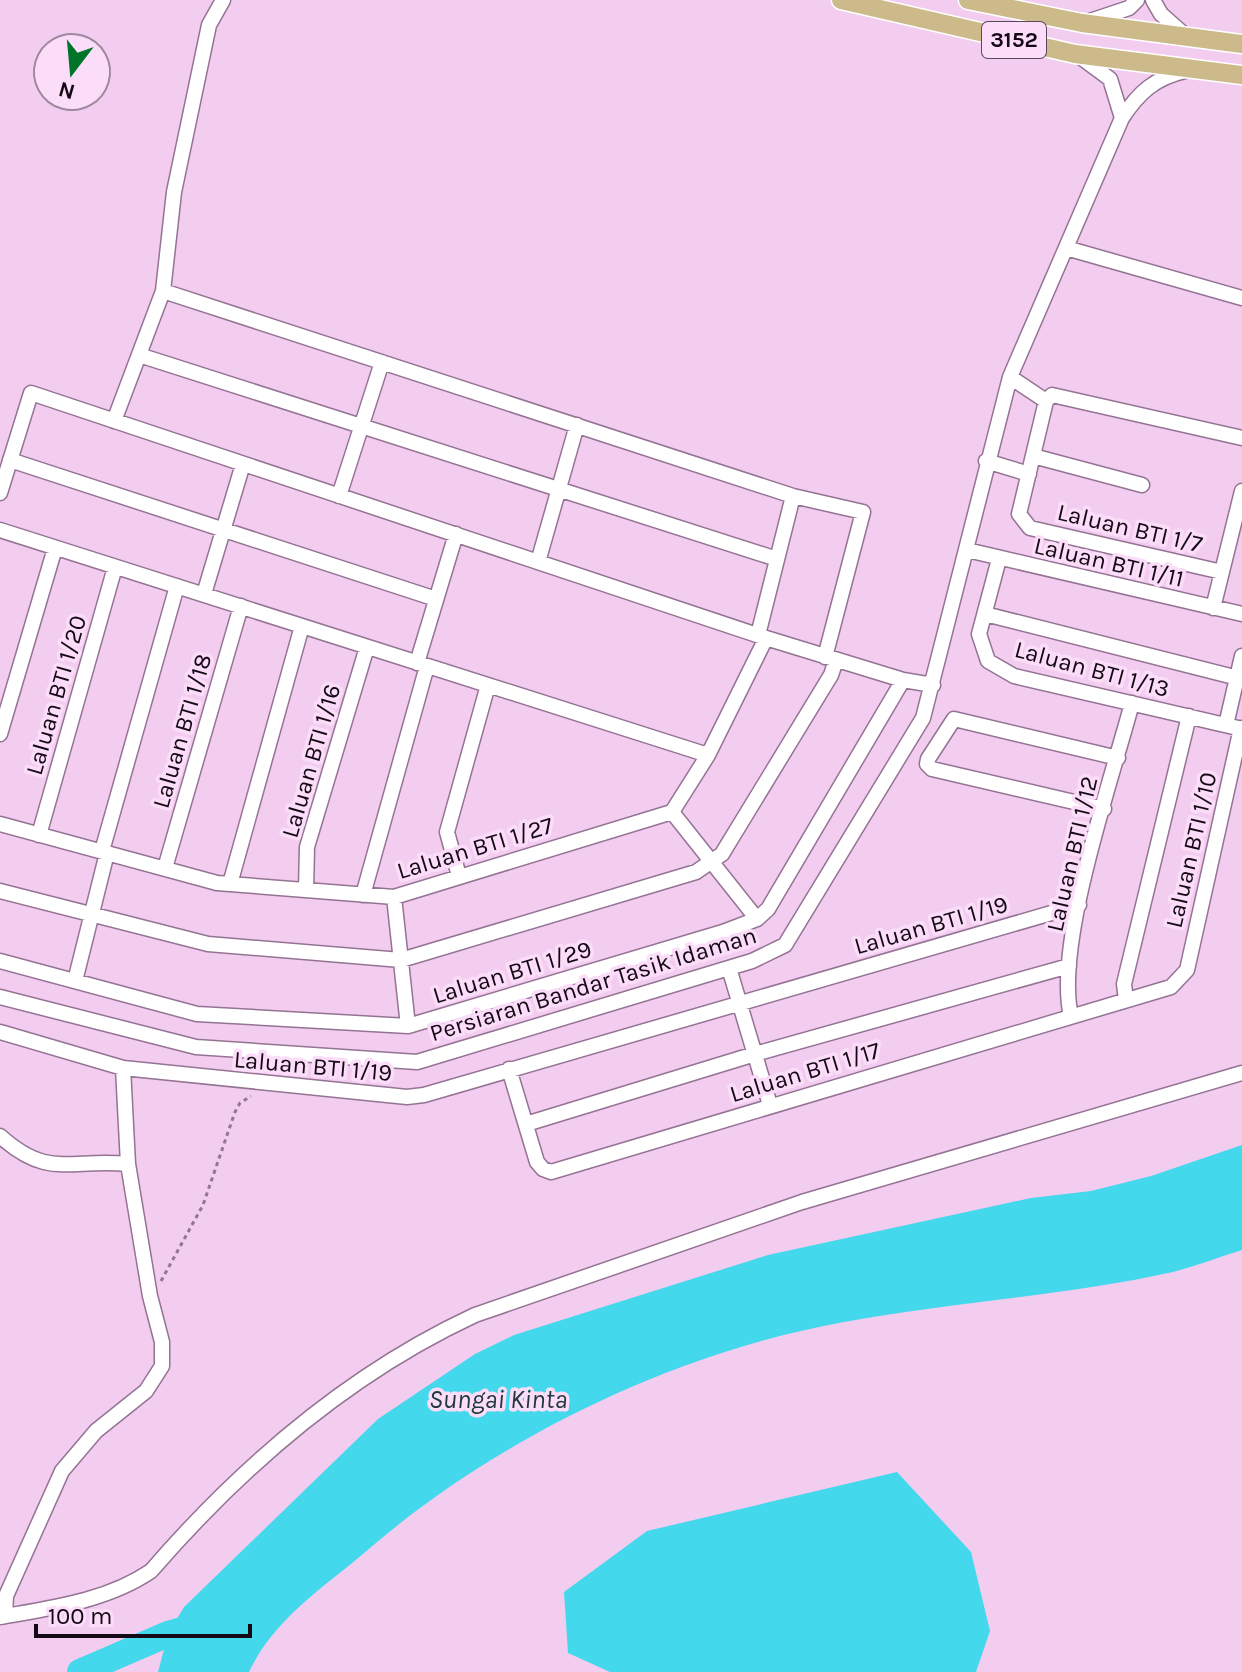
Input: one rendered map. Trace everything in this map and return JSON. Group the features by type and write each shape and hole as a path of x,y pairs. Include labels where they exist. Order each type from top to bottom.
{"main road":[{"name":"3152","path":"841,0 1075,54 1242,75"},
{"name":"3152","path":"968,0 1082,23 1242,44"}],"street":[{"path":"114,421 163,291 174,192 209,25 223,0"},
{"path":"1082,23 1110,17 1129,8 1137,0"},
{"path":"1153,0 1161,14 1187,37"},
{"path":"1075,54 1110,79 1122,118"},
{"name":"Persiaran Bandar Tasik Idaman","path":"0,997 196,1047 417,1062 729,968 770,954 785,945 923,718 967,550 986,461 1010,377 1122,118 1146,87 1164,76 1190,70"},
{"path":"1066,248 1242,298"},
{"path":"0,891 208,944 401,960 696,872 712,862 722,854 831,675 830,658 863,512 793,496 163,291"},
{"path":"139,355 777,559"},
{"path":"339,496 382,362"},
{"path":"1010,377 1046,401 1052,395 1064,395 1242,438"},
{"path":"0,493 31,393 762,636 903,680 933,685"},
{"name":"Laluan BTI 1/7","path":"1046,401 1019,514 1030,528 1222,572"},
{"path":"538,562 577,425"},
{"path":"1033,456 1142,485"},
{"path":"10,460 436,599"},
{"path":"986,461 1029,474"},
{"path":"204,594 243,464"},
{"path":"1213,608 1242,491"},
{"path":"793,496 762,636 708,755 672,812 757,919 768,909 903,680"},
{"path":"0,530 708,755"},
{"path":"363,895 436,599 456,534"},
{"path":"0,734 55,548"},
{"name":"Laluan BTI 1/11","path":"967,550 1242,614"},
{"name":"Laluan BTI 1/13","path":"999,559 979,634 988,661 1014,676 1237,727"},
{"name":"Laluan BTI 1/20","path":"39,835 115,567"},
{"path":"75,981 104,852 177,586"},
{"name":"Laluan BTI 1/18","path":"165,868 241,606"},
{"path":"985,614 1239,678"},
{"path":"230,884 302,626"},
{"name":"Laluan BTI 1/16","path":"306,890 307,847 367,647"},
{"name":"Laluan BTI 1/10","path":"1181,981 1187,970 1237,727 1242,656"},
{"path":"459,876 447,832 488,685"},
{"name":"Laluan BTI 1/12","path":"1071,1016 1066,994 1079,905 1132,703"},
{"path":"1126,1000 1124,984 1189,716"},
{"path":"1104,809 932,769 927,764 954,719 1118,758"},
{"name":"Laluan BTI 1/27","path":"0,824 230,884 394,897 672,812"},
{"path":"394,897 408,1026"},
{"name":"Laluan BTI 1/19","path":"0,1032 123,1068 407,1097 1079,905"},
{"name":"Laluan BTI 1/29","path":"0,961 197,1014 408,1026 757,919"},
{"path":"526,1124 755,1054 1069,966"},
{"path":"729,968 770,1105"},
{"name":"Laluan BTI 1/17","path":"509,1069 537,1162 551,1172 1171,987 1181,981"},
{"path":"123,1068 128,1164 148,1286 162,1342 160,1373 146,1391 96,1431 62,1471 6,1596 3,1617 71,1604 136,1581 151,1571 265,1456 313,1413 434,1334 475,1315 802,1202 1242,1073"},
{"path":"0,1136 20,1154 50,1166 128,1164"}],"path":[{"path":"148,1286 159,1283 188,1237 203,1205 235,1112 260,1083"}],"water":[{"name":"Sungai Kinta","path":"1242,1145 1242,1250 1173,1272 1132,1280 844,1322 718,1354 655,1377 533,1436 475,1470 421,1508 302,1604 273,1635 249,1672 158,1672 168,1634 184,1607 378,1419 475,1354 514,1335 768,1255 1031,1198 1091,1191 1151,1176"},
{"path":"897,1472 971,1552 990,1631 976,1672 610,1672 568,1653 564,1592 647,1531"}],"waterway":[{"path":"80,1672 168,1634 203,1624"}]}
